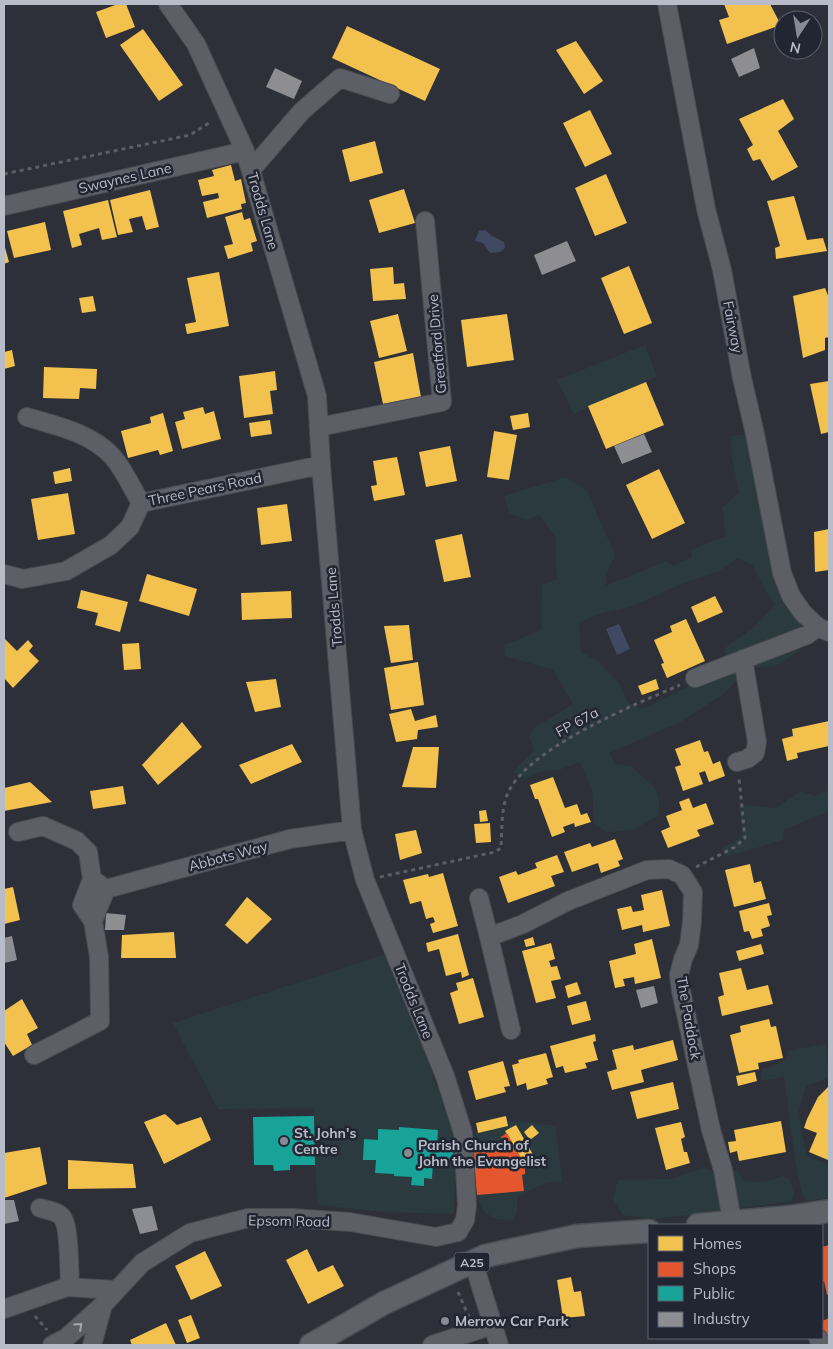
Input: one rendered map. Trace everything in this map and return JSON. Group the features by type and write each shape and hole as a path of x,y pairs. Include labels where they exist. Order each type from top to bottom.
{"main road":[{"path":"706,1224 732,1221 791,1221 829,1211"},
{"name":"A25","path":"311,1345 384,1303 485,1256 577,1236 648,1231"}],"street":[{"name":"Trodds Lane","path":"168,4 196,44 245,151 317,396 321,465 352,830 365,880 445,1076 464,1133 467,1206 465,1220"},
{"name":"Fairway","path":"667,4 706,209 722,270 782,573 790,596 803,613 823,630"},
{"path":"251,170 302,111 340,78 390,94"},
{"name":"Swaynes Lane","path":"4,206 245,151"},
{"name":"Greatford Drive","path":"319,427 442,402 425,221"},
{"path":"27,417 70,430 94,440 114,458 142,503"},
{"name":"Three Pears Road","path":"4,574 23,579 66,571 111,545 130,526 142,503 321,465"},
{"path":"695,678 823,630"},
{"path":"737,762 747,759 756,753 757,742 743,659"},
{"path":"18,832 43,826 77,841 88,852 99,884 93,921 99,957 100,1022 34,1055"},
{"name":"Abbots Way","path":"99,884 290,839 352,830"},
{"path":"489,937 523,924 568,901 647,870 669,868 682,875"},
{"name":"The Paddock","path":"682,875 693,892 689,945 679,975 681,991 711,1130 723,1170 732,1221"},
{"path":"478,898 511,1030"},
{"path":"40,1208 56,1212 62,1216 67,1232 70,1287"},
{"name":"Epsom Road","path":"52,1345 66,1338 104,1304 142,1262 190,1233 248,1218 292,1218 350,1222 436,1237 458,1232 465,1220"},
{"path":"473,1261 499,1345"},
{"path":"4,1309 70,1287 115,1290"},
{"name":"Epsom Road","path":"92,1345 104,1304"},
{"path":"432,1345 493,1325"}],"path":[{"path":"4,174 190,135 228,111"},
{"name":"FP 67a","path":"365,880 494,852 501,848 502,820 506,797 526,769 552,748 628,708 695,678"},
{"path":"682,875 735,847 745,838 737,762"},
{"path":"458,1292 475,1331"},
{"path":"460,1309 463,1303"}],"shaded area":[{"path":"645,345 657,377 574,414 557,380"},
{"path":"746,434 755,477 804,622 798,630 801,649 778,665 751,668 738,673 735,682 725,693 682,721 609,753 616,764 631,766 655,788 659,801 659,815 633,830 606,832 594,823 592,790 580,762 559,770 541,771 526,779 513,772 535,750 529,736 534,728 573,704 553,670 505,656 504,645 541,630 542,585 557,579 555,536 539,515 527,520 509,513 504,496 566,477 587,491 615,555 606,576 606,586 666,561 673,566 692,557 691,550 726,536 722,507 739,493 730,447 732,436","holes":["738,558 753,566 775,605 753,628 727,646 724,656 697,668 698,682 642,709 627,702 619,683 598,661 581,652 579,622 603,613 631,607 681,584 719,571"]},
{"path":"829,790 829,811 784,830 783,840 726,857 722,849 738,839 742,833 739,807 748,805 776,808 801,791 815,796"},
{"path":"386,954 401,994 430,1058 433,1077 443,1093 456,1135 454,1214 383,1212 318,1205 314,1108 218,1109 173,1023"},
{"path":"826,1044 829,1077 806,1086 799,1111 807,1156 829,1165 829,1198 808,1201 802,1195 795,1159 784,1077 761,1081 762,1069 786,1060 788,1051"},
{"path":"521,1121 556,1126 562,1182 538,1187 517,1198 517,1212 513,1220 505,1220 490,1216 480,1205 474,1162 475,1133 508,1126 507,1122"},
{"path":"705,1168 721,1175 736,1170 744,1181 750,1182 764,1182 783,1176 791,1180 794,1195 791,1201 655,1219 623,1215 613,1199 618,1180 670,1179"}],"water":[{"path":"485,230 504,242 505,248 500,252 490,253 483,243 475,241 479,231"},
{"path":"619,624 630,649 617,655 606,629"}],"building: Homes":[{"path":"118,4 126,4 135,27 106,38 96,12"},
{"path":"724,4 770,4 773,10 773,28 727,44 719,20 729,17"},
{"path":"347,26 440,69 425,101 332,58"},
{"path":"143,29 183,85 159,101 120,45"},
{"path":"576,41 603,81 584,94 556,50"},
{"path":"783,99 794,119 778,131 798,167 772,181 760,159 753,161 747,149 753,145 739,119"},
{"path":"590,110 612,154 585,167 563,123"},
{"path":"375,141 383,173 350,182 342,150"},
{"path":"231,165 235,181 241,179 246,203 241,204 242,209 207,218 203,202 219,198 218,193 202,196 198,180 214,176 212,170"},
{"path":"606,174 627,223 595,236 575,188"},
{"path":"404,189 415,223 379,233 369,200"},
{"path":"150,190 159,227 146,230 142,216 129,219 133,232 118,235 110,200"},
{"path":"794,196 807,240 823,238 827,251 776,259 775,248 780,246 767,201"},
{"path":"108,200 117,237 102,240 99,228 79,234 82,245 72,248 63,211"},
{"path":"242,212 244,220 250,218 257,241 251,243 253,251 228,259 224,246 233,244 225,217"},
{"path":"45,222 51,250 14,258 7,231"},
{"path":"4,244 9,262 4,264"},
{"path":"629,266 652,323 624,334 601,278"},
{"path":"393,267 394,284 404,283 406,299 373,301 370,269"},
{"path":"219,272 229,326 187,334 185,324 196,322 187,278"},
{"path":"825,288 829,298 829,337 825,338 825,350 803,358 793,296"},
{"path":"93,296 96,311 82,313 79,298"},
{"path":"398,314 407,351 379,358 370,321"},
{"path":"507,314 514,360 467,367 461,320"},
{"path":"12,350 15,366 4,369 4,352"},
{"path":"413,353 421,397 383,404 374,362"},
{"path":"44,367 97,369 96,389 80,388 79,399 43,398"},
{"path":"275,371 277,390 270,391 273,414 244,418 239,376"},
{"path":"829,381 829,432 821,434 810,384"},
{"path":"646,382 664,425 606,449 588,406"},
{"path":"203,407 205,414 214,411 221,439 182,449 175,422 185,419 183,412"},
{"path":"163,413 173,451 160,455 158,450 128,458 121,431 151,423 150,417"},
{"path":"528,413 530,427 513,430 510,416"},
{"path":"270,420 272,434 251,437 249,423"},
{"path":"494,431 517,435 509,480 487,477"},
{"path":"450,446 457,481 426,487 419,452"},
{"path":"397,457 405,495 374,501 371,486 377,485 373,461"},
{"path":"70,468 72,481 55,484 53,472"},
{"path":"659,469 685,523 652,539 626,485"},
{"path":"68,493 75,534 38,540 31,499"},
{"path":"287,504 292,541 261,545 257,508"},
{"path":"829,529 829,570 815,572 814,532"},
{"path":"462,534 471,577 444,582 435,540"},
{"path":"147,574 197,589 189,616 139,601"},
{"path":"81,590 128,602 120,632 95,625 98,613 77,608"},
{"path":"291,591 292,618 242,620 241,593"},
{"path":"715,596 723,612 698,623 691,607"},
{"path":"686,619 705,661 667,678 661,664 664,663 654,640 672,632 670,626"},
{"path":"409,625 413,660 391,663 384,626"},
{"path":"4,638 17,651 28,640 33,646 29,651 39,661 13,688 4,678"},
{"path":"139,643 141,669 124,670 122,644"},
{"path":"418,662 424,705 391,710 384,668"},
{"path":"276,679 281,707 255,712 246,682"},
{"path":"656,679 659,689 642,695 638,686"},
{"path":"411,709 415,721 436,715 438,727 418,730 417,739 396,742 389,714"},
{"path":"829,721 829,746 797,753 798,758 787,761 782,739 793,736 792,729"},
{"path":"182,722 202,747 158,785 142,765"},
{"path":"700,740 704,752 708,751 713,764 720,761 725,776 709,782 705,771 699,773 703,784 683,791 675,767 681,765 675,749"},
{"path":"292,744 302,762 251,784 239,765"},
{"path":"413,747 439,747 436,788 402,787"},
{"path":"553,777 565,808 577,804 581,815 587,813 591,822 575,827 574,823 563,827 565,832 552,837 538,799 535,799 530,785"},
{"path":"30,782 52,802 4,811 4,788"},
{"path":"123,786 126,804 93,809 90,791"},
{"path":"689,798 693,808 706,803 714,824 697,830 700,836 668,848 661,831 670,827 666,816 682,810 679,802"},
{"path":"486,810 488,821 480,822 479,811"},
{"path":"490,823 491,842 476,843 474,824"},
{"path":"416,830 422,853 400,860 395,834"},
{"path":"615,839 623,859 618,861 620,866 601,873 598,863 572,872 564,852 590,843 592,847"},
{"path":"557,855 564,872 551,876 555,886 508,903 499,877 516,871 518,875 537,868 535,863"},
{"path":"750,864 754,883 761,881 766,899 734,907 725,870"},
{"path":"443,873 458,926 433,933 430,924 435,922 433,917 426,919 421,901 410,904 403,880 428,874 429,877"},
{"path":"13,887 20,920 4,924 4,889"},
{"path":"662,890 670,926 643,932 642,925 622,930 617,909 631,906 633,912 644,910 641,895"},
{"path":"247,897 272,919 247,944 225,925"},
{"path":"769,903 772,915 767,916 770,926 761,929 763,936 752,939 749,931 744,932 739,911"},
{"path":"174,932 176,958 121,958 122,935"},
{"path":"458,934 469,975 462,978 461,972 446,976 439,949 428,952 426,943"},
{"path":"533,937 535,945 526,947 524,940"},
{"path":"652,939 661,978 635,984 634,977 623,979 625,986 615,988 609,961 636,954 634,944"},
{"path":"551,943 555,959 549,961 551,967 557,966 561,979 551,981 556,998 536,1003 522,951"},
{"path":"761,944 764,954 739,961 736,951"},
{"path":"741,968 747,990 768,985 773,1004 722,1016 718,997 724,995 719,973"},
{"path":"473,978 484,1017 459,1024 450,993 458,990 456,983"},
{"path":"577,982 581,994 568,998 565,986"},
{"path":"22,999 38,1028 27,1034 32,1045 13,1056 4,1042 4,1011"},
{"path":"586,1001 591,1020 572,1025 567,1006"},
{"path":"769,1019 771,1027 776,1026 783,1058 758,1063 759,1069 739,1073 730,1035 741,1032 740,1026"},
{"path":"595,1034 596,1041 593,1042 598,1060 585,1063 587,1068 565,1073 563,1066 556,1068 550,1046"},
{"path":"673,1040 678,1060 641,1070 644,1082 612,1090 607,1072 617,1069 612,1050 633,1045 634,1050"},
{"path":"546,1053 553,1077 546,1079 548,1084 527,1090 526,1083 517,1086 512,1065 519,1063 518,1060"},
{"path":"503,1061 510,1086 504,1087 506,1092 476,1100 468,1071"},
{"path":"755,1072 757,1081 738,1086 736,1076"},
{"path":"673,1082 679,1109 637,1119 630,1092"},
{"path":"829,1086 828,1160 809,1152 817,1133 804,1128 818,1097"},
{"path":"165,1114 177,1125 201,1117 211,1140 164,1164 144,1122"},
{"path":"506,1116 508,1126 478,1133 476,1123"},
{"path":"781,1121 786,1152 739,1161 737,1151 730,1153 728,1142 736,1141 734,1130"},
{"path":"681,1122 685,1137 681,1139 684,1152 687,1152 690,1163 666,1170 655,1128"},
{"path":"516,1125 535,1158 525,1165 505,1131"},
{"path":"532,1125 539,1133 530,1140 524,1132"},
{"path":"40,1147 47,1184 4,1198 4,1153"},
{"path":"68,1160 133,1164 136,1188 68,1189"},
{"path":"307,1249 318,1272 333,1265 344,1286 308,1304 286,1260"},
{"path":"205,1251 222,1286 191,1300 175,1266"},
{"path":"571,1277 574,1292 581,1291 585,1316 563,1318 557,1280"},
{"path":"191,1315 200,1338 187,1343 178,1320"},
{"path":"166,1323 176,1345 132,1345 130,1340"}],"building: Shops":[{"path":"507,1133 525,1165 525,1174 522,1175 524,1191 477,1195 473,1150 487,1149 486,1143 503,1142 501,1137"},
{"path":"829,1245 829,1294 827,1295 823,1282 823,1247"},
{"path":"829,1318 829,1345 823,1337 823,1321"}],"building: Public":[{"name":"St. John's Centre","path":"314,1116 315,1165 290,1165 290,1170 274,1171 273,1165 254,1165 253,1117"},
{"name":"Parish Church of John the Evangelist","path":"399,1127 438,1130 437,1145 454,1146 453,1160 445,1160 444,1164 433,1163 432,1179 424,1178 424,1186 411,1185 412,1177 375,1173 376,1160 363,1160 364,1139 378,1140 378,1129 399,1130"}],"building: Industry":[{"path":"754,48 760,68 739,77 731,59"},
{"path":"275,68 302,81 294,99 266,87"},
{"path":"567,241 576,261 542,275 534,255"},
{"path":"644,434 652,452 622,464 614,446"},
{"path":"106,913 126,915 124,930 105,930"},
{"path":"12,936 17,960 4,963 4,938"},
{"path":"654,986 658,1003 641,1008 636,990"},
{"path":"4,1200 14,1200 19,1221 4,1224"},
{"path":"152,1206 158,1230 140,1234 132,1209"}],"place":[{"name":"St. John's Centre","path":"284,1141"},
{"name":"Parish Church of John the Evangelist","path":"408,1153"},
{"name":"Merrow Car Park","path":"445,1321"}]}
